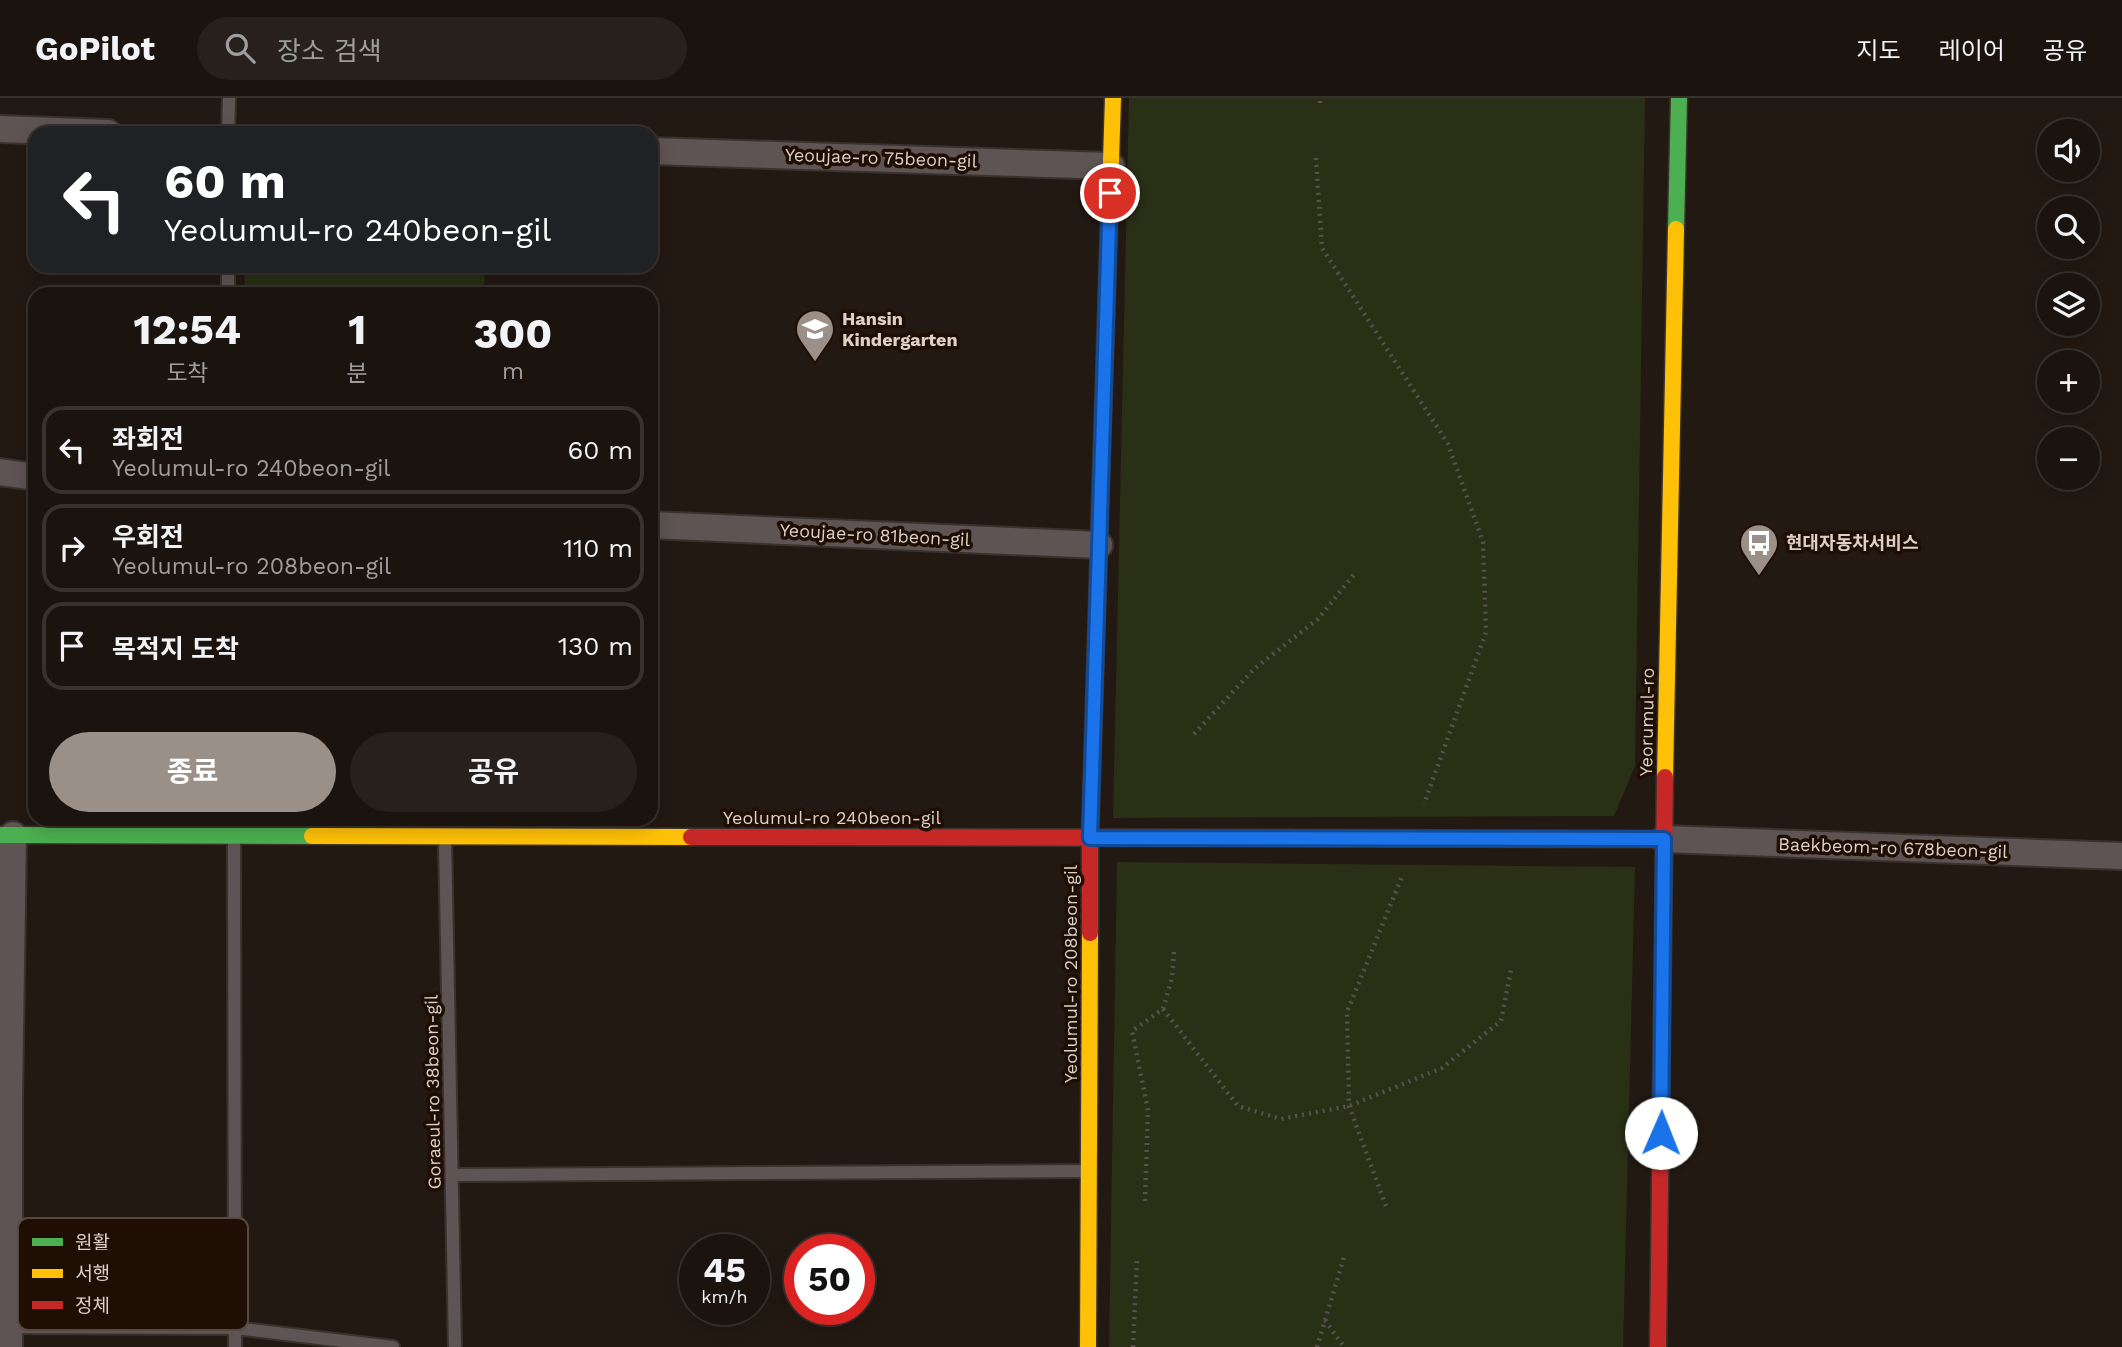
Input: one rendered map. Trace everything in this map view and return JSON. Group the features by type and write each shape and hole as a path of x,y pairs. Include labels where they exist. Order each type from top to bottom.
{"street":[{"name":"Yeolumul-ro 208beon-gil","path":"1088,1347 1090,838 1113,98"},
{"name":"Yeorumul-ro","path":"1658,1347 1664,839 1679,98"},
{"path":"0,129 28,130"},
{"name":"Yeoujae-ro 75beon-gil","path":"658,151 1111,166"},
{"path":"0,472 28,476"},
{"name":"Yeoujae-ro 81beon-gil","path":"658,524 1099,545"},
{"name":"Yeolumul-ro 240beon-gil","path":"6,835 234,827 445,836 1664,839"},
{"path":"6,835 6,1334"},
{"name":"Baekbeom-ro 678beon-gil","path":"1664,839 2122,856"}],"lane":[{"path":"228,126 229,98"},
{"path":"234,827 235,1218"},
{"name":"Goraeul-ro 38beon-gil","path":"445,836 455,1347"},
{"path":"452,1175 1089,1171"},
{"path":"6,1334 159,1330"},
{"path":"248,1330 393,1347"}],"path":[{"path":"1316,158 1322,248 1448,444 1483,541 1486,632 1419,816 1421,839 1407,864 1347,1012 1349,1106 1386,1206"},
{"path":"1195,734 1254,668 1318,619 1356,572"},
{"path":"1145,1201 1148,1111 1132,1031 1163,1009 1172,978 1174,952"},
{"path":"1163,1009 1238,1107 1281,1119 1349,1106 1442,1068 1501,1021 1511,970"},
{"path":"1317,1347 1344,1257"},
{"path":"1133,1347 1137,1259"},
{"path":"1325,1320 1344,1347"}],"green space":[{"path":"1129,98 1645,98 1635,766 1614,816 1113,818"},
{"path":"244,273 485,273 484,287 245,287"},
{"path":"1117,862 1635,867 1623,1347 1109,1347"}],"traffic: fast":[{"path":"1676,229 1679,98"},
{"path":"0,835 312,836"}],"traffic: slow":[{"path":"1101,477 1113,98"},
{"path":"1665,777 1676,229"},
{"path":"312,836 691,837"},
{"path":"1290,838 1664,839"},
{"path":"1088,1347 1090,933"}],"traffic: jam":[{"path":"1090,933 1090,838 1101,477"},
{"path":"1658,1347 1665,777"},
{"path":"691,837 1290,838"}],"place":[{"name":"Hansin Kindergarten","path":"815,363"},
{"name":"현대자동차서비스","path":"1759,577"}],"route":[{"path":"1110,193 1090,838 1664,839 1661,1133"}]}
